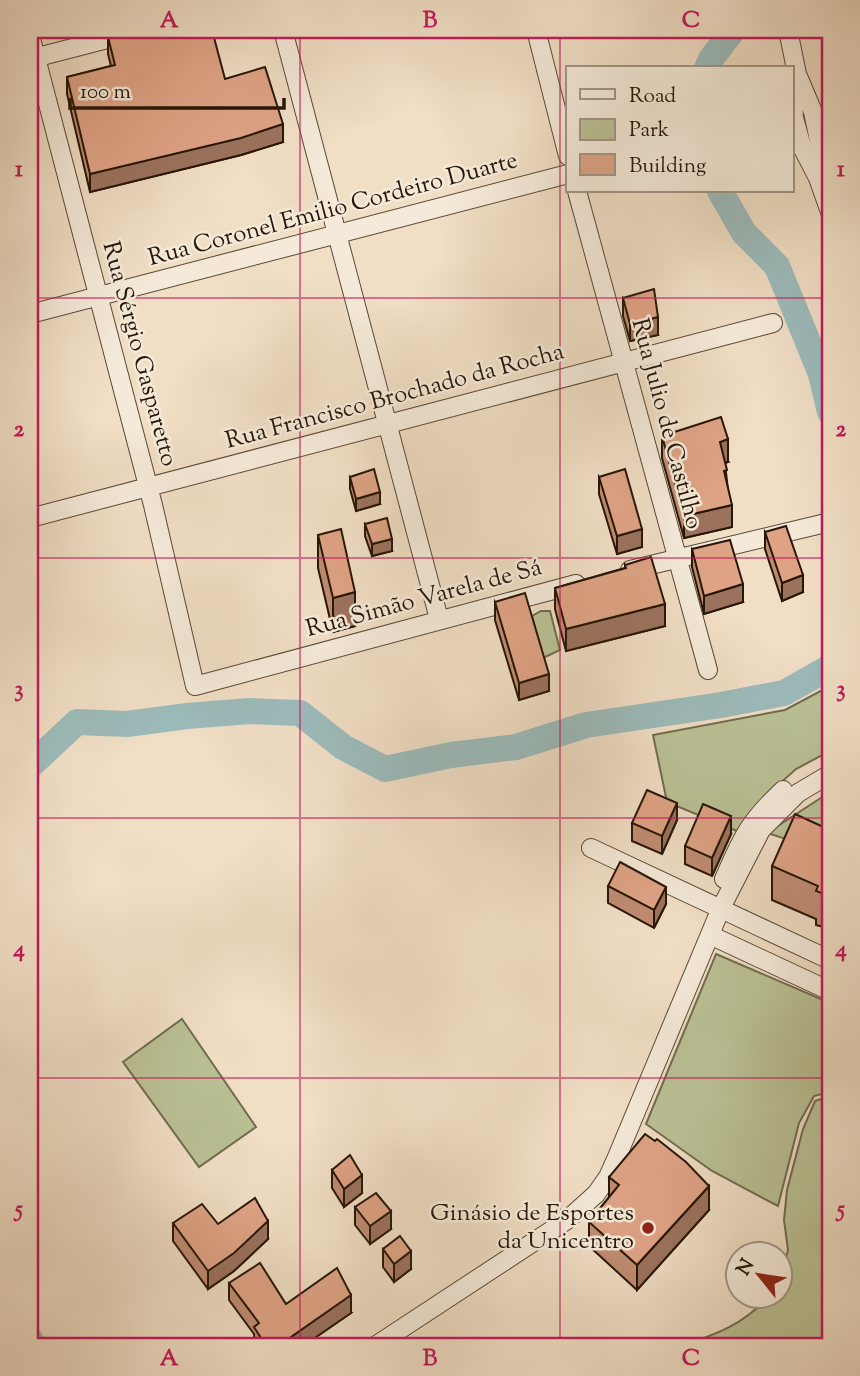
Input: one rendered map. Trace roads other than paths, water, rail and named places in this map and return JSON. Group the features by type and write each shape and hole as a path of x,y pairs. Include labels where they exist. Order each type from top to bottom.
{"street":[{"path":"33,58 142,30"},
{"path":"283,30 439,619"},
{"path":"536,30 566,148"},
{"path":"778,30 788,66"},
{"path":"788,30 797,74 813,112 825,169 824,180"},
{"name":"Rua Sérgio Gasparetto","path":"30,35 33,58 148,487 195,687"},
{"path":"794,83 808,114 830,212"},
{"path":"794,118 802,147 824,180"},
{"name":"Rua Coronel Emilio Cordeiro Duarte","path":"30,314 566,175"},
{"name":"Rua Julio de Castilho","path":"577,192 708,670"},
{"name":"Rua Francisco Brochado da Rocha","path":"30,518 774,323"},
{"name":"Rua Simão Varela de Sá","path":"195,687 439,619 830,522"},
{"path":"375,1346 566,1220 596,1194 617,1157 710,935 717,906 743,835 756,816 786,787 830,760"},
{"path":"717,906 761,830 797,793 830,774"},
{"path":"591,848 830,960"},
{"path":"710,935 830,991"}],"waterway":[{"path":"708,66 733,30"},
{"path":"721,192 744,233 777,266 821,374 830,412"},
{"path":"30,766 77,722 127,724 250,711 300,713 343,747 385,769 451,755 516,747 586,725 784,693 830,667"},
{"path":"30,1339 33,1346"}],"place":[{"name":"Ginásio de Esportes da Unicentro","path":"648,1228"}]}
